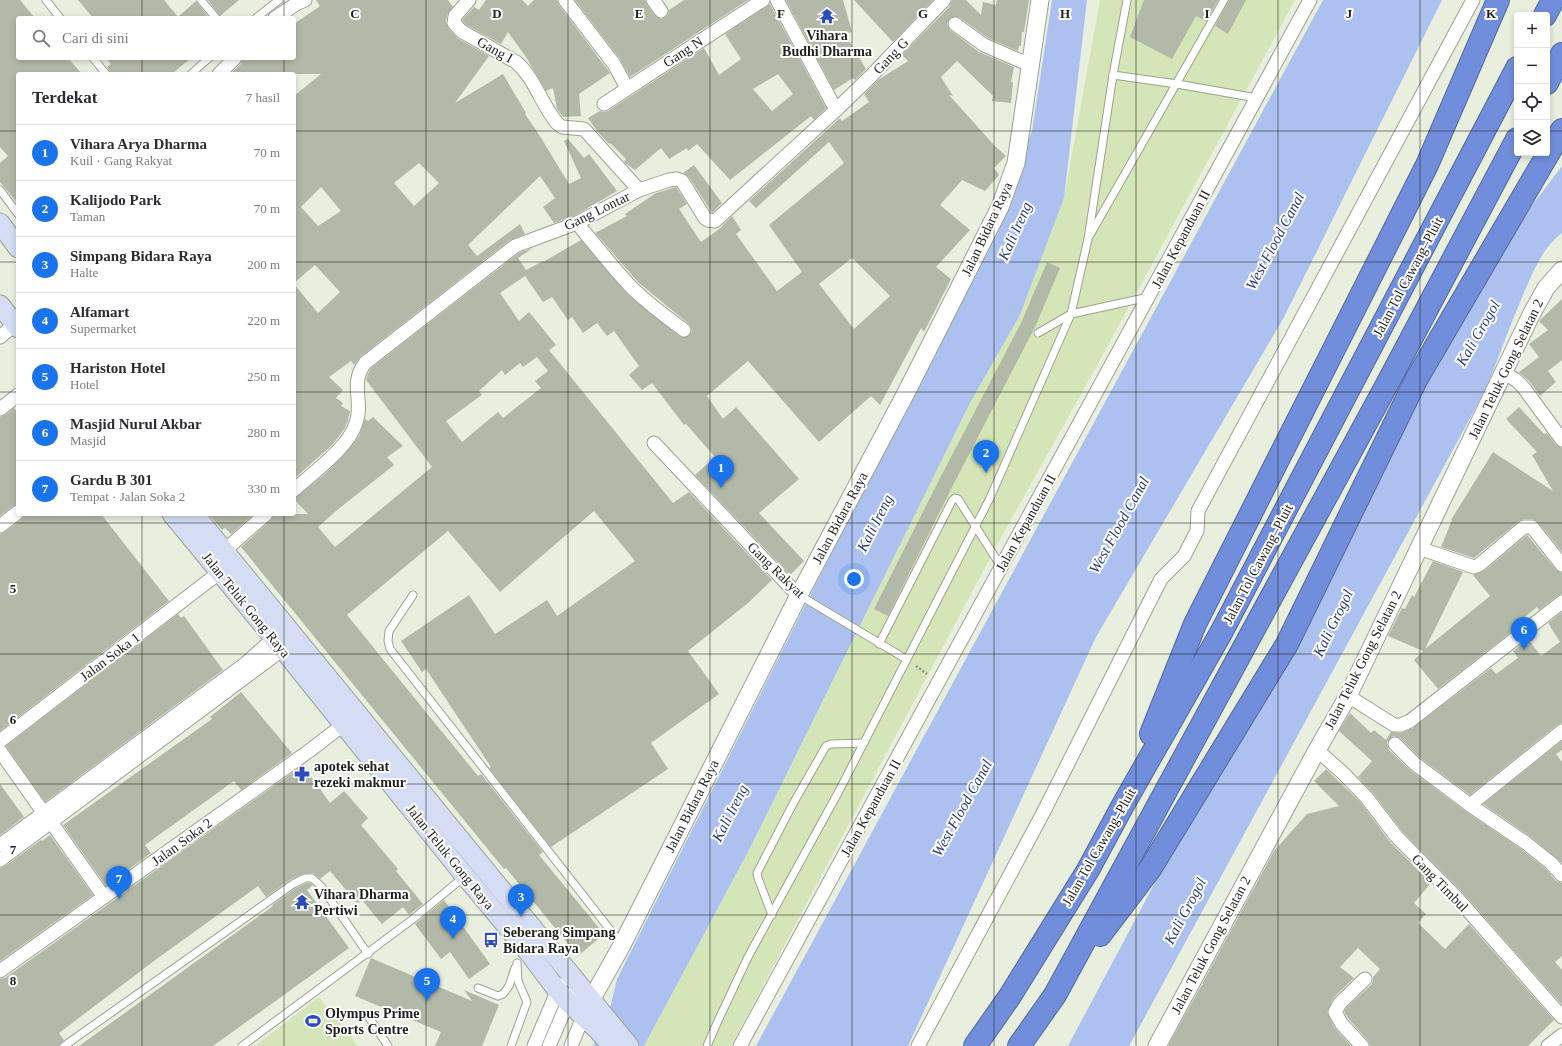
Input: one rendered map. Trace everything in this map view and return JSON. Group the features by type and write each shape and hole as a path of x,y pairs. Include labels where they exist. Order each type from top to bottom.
{"highway":[{"path":"1123,806 1195,624 1427,165 1498,0"},
{"path":"1547,12 1553,0"},
{"path":"1550,76 1562,54"},
{"name":"Jalan Tol Cawang–Pluit","path":"975,1046 1010,996 1088,870 1222,631 1514,74"},
{"path":"1055,995 1150,869 1287,644 1416,380 1562,130"},
{"name":"Jalan Tol Cawang–Pluit","path":"1019,1046 1055,995 1380,397 1514,145"}],"main road":[{"path":"0,305 16,325"},
{"name":"Jalan Teluk Gong Raya","path":"174,516 278,644 350,720 573,978 586,1009"},
{"name":"Jalan Teluk Gong Raya","path":"196,516 224,551 350,720 524,958 563,996 586,1009 601,1024 629,1046"},
{"name":"Jalan Teluk Gong Raya","path":"601,1024 612,1046"}],"street":[{"path":"278,16 305,0"},
{"name":"Gang I","path":"469,0 455,16 454,24 460,31 521,66 557,123 562,127 584,129 639,190"},
{"path":"566,0 614,64 627,88"},
{"path":"652,0 661,11"},
{"name":"Gang N","path":"604,104 763,0"},
{"path":"777,0 836,110"},
{"name":"Gang G","path":"836,110 944,0"},
{"name":"Jalan Bidara Raya","path":"586,1009 622,945 802,597 1000,207 1016,163 1040,0"},
{"name":"Jalan Kepanduan II","path":"740,1046 1002,568 1310,0"},
{"path":"918,1046 1042,814 1161,579 1184,556 1197,531 1198,511 1473,0"},
{"path":"955,24 984,45 1030,65"},
{"path":"221,72 233,60"},
{"name":"Gang Lontar","path":"296,487 335,454 356,424 358,413 357,380 365,363 514,246 577,223 639,190 669,180 679,179 682,181 705,218 715,221 836,110"},
{"path":"577,223 608,262 633,288 654,308 684,330"},
{"name":"Jalan Teluk Gong Selatan 2","path":"1157,1046 1317,750 1348,696 1532,313 1546,288 1562,270"},
{"path":"0,337 16,327"},
{"path":"1503,372 1516,380 1524,388 1562,440"},
{"path":"0,409 16,397"},
{"name":"Gang Rakyat","path":"654,443 792,589 802,597"},
{"path":"0,526 16,514"},
{"path":"224,551 264,516"},
{"path":"1419,548 1474,567 1478,566 1524,527 1528,526 1532,527 1562,565"},
{"name":"Jalan Soka 1","path":"0,741 220,572"},
{"path":"1348,696 1394,725 1401,725 1410,721 1562,602"},
{"path":"0,860 47,817 278,644"},
{"name":"Jalan Soka 2","path":"0,971 104,898 350,720"},
{"path":"1470,805 1562,731"},
{"path":"1395,744 1414,763 1470,805 1526,843 1551,863 1562,875"},
{"name":"Gang Timbul","path":"1317,750 1344,774 1367,798 1396,836 1458,899 1562,1017"},
{"path":"0,751 104,898"},
{"path":"0,845 47,817"},
{"path":"534,1046 573,978"},
{"path":"1362,1046 1341,1023 1335,1012 1340,1003 1366,979"},
{"path":"549,1046 563,996"},
{"path":"571,1046 586,1009"},
{"path":"1548,1046 1562,1035"}],"lane":[{"path":"46,0 58,16"},
{"path":"201,0 214,16"},
{"path":"259,16 279,0"},
{"path":"707,1046 748,957 840,791 906,659 990,498 1071,314 1088,239 1113,75 1127,0"},
{"path":"1088,239 1224,0"},
{"path":"95,60 104,72"},
{"path":"193,72 207,60"},
{"path":"1113,75 1177,84 1257,98"},
{"path":"0,190 16,211"},
{"path":"1038,333 1071,314 1150,296"},
{"path":"879,644 953,499 958,499 1002,568"},
{"path":"413,595 388,631 390,649 622,945"},
{"name":"Gang Rakyat","path":"802,597 860,633 906,659"},
{"path":"772,915 757,873 794,802 826,746 831,744 864,743"},
{"path":"242,1046 368,954 465,876"},
{"path":"64,1046 294,884 305,878 312,878 321,886 368,954"},
{"path":"478,988 498,996 503,994 524,958"},
{"path":"511,1046 527,1002 518,981 524,958"},
{"path":"368,1016 388,1046"}],"path":[{"path":"906,659 939,682"}],"green space":[{"path":"1100,0 1295,0 1100,360 998,543 731,1046 644,1046 749,850 970,403 1020,315 1064,198"},
{"name":"Olympus Prime Sports Centre","path":"319,997 358,1046 255,1046"}],"water":[{"name":"Kali Ireng","path":"1052,0 1087,0 1064,198 1020,315 970,403 749,850 644,1046 593,1046 610,1008 617,979 992,234 1032,131"},
{"name":"West Flood Canal","path":"1323,0 1442,0 1283,319 1096,637 908,1046 756,1046"},
{"name":"Kali Grogol","path":"1562,166 1562,233 1549,246 1534,269 1487,387 1129,1046 1068,1046 1432,362 1524,216"}],"building":[{"path":"0,0 20,0 33,16 16,16 16,60 70,60 80,72 16,72 16,202 0,182 0,163 8,156 0,147"},
{"path":"78,0 164,0 177,16 91,16"},
{"path":"208,0 239,0 220,16"},
{"path":"316,0 448,0 453,7 447,15 446,22 448,28 457,38 489,56 455,103 503,74 526,113 525,114 569,184 581,178 564,141 568,139 584,158 589,154 617,191 574,216 554,223 543,207 555,198 540,176 468,245 477,256 520,224 525,234 510,240 360,357 354,365 351,361 329,377 343,390 336,398 343,403 341,406 350,411 348,420 345,428 332,445 296,477 296,286 318,313 340,292 315,265 296,281 296,94 321,74 296,74 296,72 232,72 241,64 242,60 296,60 296,23 320,6","holes":["419,163 439,183 414,206 394,183","321,187 341,211 318,226 301,207"]},
{"path":"486,0 522,0 528,6 534,0 557,0 559,5 610,73 579,94 581,116 563,117 557,109 553,88 546,91 526,57 508,32 501,44 466,25 462,20 474,7 479,10"},
{"path":"575,0 645,0 655,16 661,19 668,15 669,10 684,0 748,0 630,77 620,59"},
{"path":"786,0 843,0 852,32 845,34 866,69 855,80 853,78 834,90"},
{"path":"854,0 933,0 893,42"},
{"path":"952,0 966,0 981,15 983,2 996,5 997,0 1029,0 1024,32 1022,32 1021,46 1019,46 1018,51 988,38 959,17 952,17 947,23 950,30 979,52 1014,67 1011,82 1013,82 1011,103 992,101 993,96 957,61 941,77 953,96 949,95 994,145 1006,156 994,168 999,175 985,191 962,180 940,205 970,230 936,267 951,279 924,332 921,328 880,405 871,396 819,442 748,361 707,396 723,419 736,407 799,479 759,513 804,561 790,575 695,475 715,457 686,424 684,425 652,383 642,390 629,375 639,366 614,331 607,336 597,323 583,333 572,317 568,320 552,297 543,302 525,276 500,293 519,321 529,312 556,345 549,350 673,503 689,492 772,580 748,603 688,651 719,694 651,743 668,769 551,847 489,768 491,767 426,669 422,672 401,641 469,595 495,634 547,600 557,616 635,561 594,511 500,592 448,531 347,615 478,776 481,774 543,852 539,855 604,934 578,956 506,868 504,869 241,547 271,520 273,516 296,516 296,514 308,514 296,501 296,497 325,474 344,455 359,436 365,419 368,421 373,417 403,446 387,457 394,465 318,527 335,547 432,467 366,380 368,374 371,368 519,253 533,248 518,258 526,270 581,240 628,295 679,336 687,337 692,331 689,324 639,283 595,233 627,216 625,214 656,193 676,187 687,204 679,209 701,242 722,227 732,216 741,230 736,234 777,291 802,272 769,225 844,163 829,142 756,208 749,201 840,118 842,121 869,102 864,94 878,80 908,61 902,55 950,6","holes":["852,258 890,296 854,329 819,284","537,357 548,371 535,381 541,388 503,418 498,412 462,442 446,421 482,395 479,391 502,370 505,375 520,363 523,367"]},
{"path":"1144,0 1218,0 1206,21 1196,16 1172,59 1130,37"},
{"path":"1229,0 1246,0 1228,34 1215,26"},
{"path":"196,1 207,16 179,16"},
{"path":"770,4 826,108 814,120 811,116 730,180 697,144 688,151 687,148 669,159 661,148 635,170 625,163 624,162 626,159 610,143 609,144 588,118 600,111 608,111 704,48 719,75 741,59 725,34","holes":["778,74 793,94 772,111 753,89"]},
{"path":"108,60 189,60 174,72 110,72 107,67 111,64"},
{"path":"694,165 722,203 712,213 689,177 683,173"},
{"path":"1047,262 1060,268 1035,327 951,489 888,616 874,609 1022,321"},
{"path":"1562,299 1562,360 1548,371 1556,382 1540,396 1530,382 1519,372 1539,357 1529,344 1548,330 1539,321"},
{"path":"1519,407 1544,434 1547,433 1556,445 1562,448 1562,552 1538,522 1532,519 1524,519 1519,521 1474,558 1441,547 1451,520 1493,452 1553,491 1532,455 1537,452 1506,419"},
{"path":"14,408 16,411 16,505 0,516 0,417"},
{"path":"24,516 103,516 169,601 0,731 0,534 5,532"},
{"path":"210,516 252,516 231,534 225,528 222,530"},
{"path":"1527,535 1556,570 1562,573 1562,594 1557,596 1539,610 1537,607 1517,623 1519,626 1438,689 1414,660 1423,651 1388,636 1402,608 1405,609 1412,595 1414,597 1433,561 1463,572 1425,649 1490,596 1473,575 1484,571"},
{"path":"1562,612 1562,723 1557,725 1470,795 1419,757 1400,738 1393,736 1387,742 1389,750 1409,769 1465,811 1521,849 1546,869 1556,881 1562,883 1562,956 1555,962 1562,970 1562,1005 1464,894 1402,831 1373,793 1358,777 1372,761 1339,731 1350,713 1371,733 1374,730 1386,740 1391,732 1401,733 1413,728 1491,668 1496,674 1518,658 1513,651 1528,639 1541,656 1560,642 1548,623"},
{"path":"178,614 181,618 184,616 223,670 45,802 6,746"},
{"path":"241,692 292,753 241,790 234,781 145,845 151,853 106,886 63,825 212,719 210,717"},
{"path":"1562,741 1562,750 1556,754 1562,762 1562,863 1531,837 1483,804"},
{"path":"303,765 330,803 344,791 368,818 361,825 398,869 396,871 423,904 409,915 403,907 382,924 362,900 357,903 330,871 320,879 313,873 303,874 290,880 266,897 258,886 158,958 59,1033 64,1040 59,1046 0,1046 0,979 5,978"},
{"path":"1326,769 1361,803 1390,842 1431,883 1414,903 1426,914 1418,923 1445,949 1469,924 1554,1020 1528,1046 1370,1046 1368,1041 1344,1012 1346,1008 1371,985 1373,977 1380,969 1358,948 1340,967 1354,978 1334,997 1327,1012 1334,1027 1351,1046 1168,1046 1274,851 1307,814 1339,806 1314,781"},
{"path":"0,784 24,817 0,835"},
{"path":"50,835 93,895 0,961 0,868"},
{"path":"306,883 313,885 307,890 349,948 213,1046 79,1046 273,906 272,905 296,888"},
{"path":"444,900 490,964 469,979 450,952 441,959 415,924"},
{"path":"371,958 472,1001 464,990 499,1005 482,1046 435,1046 441,1032 355,996"}],"place":[{"name":"Vihara Budhi Dharma","path":"827,16"},
{"name":"Kalijodo Park","path":"986,473"},
{"name":"Vihara Arya Dharma","path":"721,488"},
{"name":"Masjid Nurul Akbar","path":"1524,650"},
{"name":"apotek sehat rezeki makmur","path":"302,774"},
{"name":"Gardu B 301","path":"119,899"},
{"name":"Vihara Dharma Pertiwi","path":"302,902"},
{"name":"Simpang Bidara Raya","path":"521,917"},
{"name":"Alfamart","path":"453,939"},
{"name":"Seberang Simpang Bidara Raya","path":"491,940"},
{"name":"Hariston Hotel","path":"427,1001"},
{"name":"Olympus Prime Sports Centre","path":"313,1021"}]}
